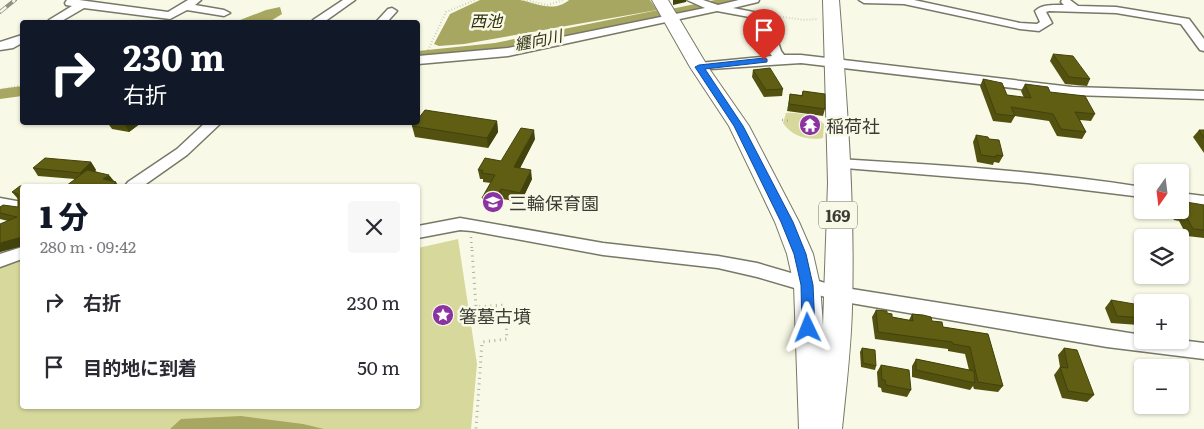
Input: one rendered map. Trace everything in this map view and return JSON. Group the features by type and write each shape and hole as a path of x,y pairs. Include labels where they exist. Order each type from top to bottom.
{"highway":[{"path":"666,9 699,67 738,126 787,222 800,254 807,285 815,429"},
{"name":"169","path":"826,429 839,294 838,164 832,9"}],"street":[{"path":"56,20 78,3 170,16 196,0"},
{"path":"320,20 350,0"},
{"path":"420,60 508,52 581,38 666,9 716,8 754,0"},
{"path":"864,0 904,1 1020,26 1039,28 1046,23 1040,11 1048,8 1116,10 1185,21 1204,47"},
{"path":"1065,0 1075,8"},
{"path":"695,1 716,8 762,15 767,21 775,52 781,59"},
{"path":"185,7 224,13"},
{"path":"383,20 392,11"},
{"path":"1189,25 1204,28"},
{"path":"3,47 20,40"},
{"path":"699,67 781,59 834,62 1072,91 1204,95"},
{"path":"136,184 182,152 212,125"},
{"path":"838,164 960,171 1076,182 1134,191"},
{"path":"1189,199 1204,201"},
{"path":"0,203 20,207"},
{"path":"420,232 460,224 472,225 603,249 718,262 757,270 839,294 1107,339 1204,351"},
{"path":"0,262 20,254"}],"path":[{"path":"424,52 446,12 476,0"},
{"path":"524,0 548,5 563,0"},
{"path":"762,15 804,20 832,9"},
{"path":"0,90 20,85"},
{"path":"782,120 791,121"},
{"path":"472,225 470,246 476,307 505,305 507,339 482,342 476,429"},
{"path":"490,322 506,320"}],"green space":[{"path":"786,113 796,113 816,118 824,124 823,138 811,139 795,134 783,123"},
{"name":"箸墓古墳","path":"458,239 477,364 471,429 0,429 0,266 20,259 20,409 420,409 420,248"}],"water":[{"name":"西池","path":"480,0 520,0 551,7 563,4 569,0 650,0 657,10 464,44 439,46 434,44 450,14"},
{"path":"280,7 282,14 272,20 240,20"},
{"path":"241,416 303,424 324,429 170,429 181,419"}],"building":[{"path":"1053,54 1073,56 1090,79 1069,77"},
{"path":"770,68 783,89 766,90 753,70"},
{"path":"983,79 1002,83 1007,95 1031,98 1025,84 1048,87 1050,92 1085,96 1095,114 1075,112 1086,132 1061,129 1053,114 1011,107 1015,116 996,114"},
{"path":"803,91 825,94 825,109 789,104 790,94 802,96"},
{"path":"425,110 497,121 487,138 412,126 420,125 420,116"},
{"path":"521,128 534,130 514,167 531,170 520,193 501,189 495,200 482,198 495,175 482,173 483,170 478,170 485,158 501,161"},
{"path":"1199,130 1204,130 1204,138"},
{"path":"976,135 999,140 1003,156 981,155"},
{"path":"45,158 91,162 80,173 33,168"},
{"path":"87,170 109,175 103,179 116,182 114,184 69,184"},
{"path":"20,186 20,238 0,243 0,224 17,217 0,213 0,207 3,205 18,207 18,194 12,192"},
{"path":"1189,202 1204,205 1204,230 1193,229 1188,219"},
{"path":"1111,300 1134,304 1134,317 1117,316"},
{"path":"876,310 887,311 887,313 892,314 892,317 913,321 912,314 923,315 931,317 932,321 942,322 943,327 988,334 1003,386 978,382 970,347 953,344 952,342 878,332"},
{"path":"862,348 875,350 876,366 863,363"},
{"path":"1064,348 1077,350 1094,395 1068,391 1060,367 1068,368"},
{"path":"916,359 974,371 975,383 916,370"},
{"path":"881,365 909,370 911,390 886,385 885,380 882,380"}],"waterway":[{"name":"纒向川","path":"676,12 739,0"},
{"name":"纒向川","path":"420,56 495,48 658,15"},
{"name":"纒向川","path":"0,94 20,91"}],"railway":[{"path":"0,12 15,0"}],"place":[{"name":"稲荷社","path":"810,125"},
{"name":"三輪保育園","path":"493,202"},
{"name":"箸墓古墳","path":"443,315"}],"route":[{"path":"764,60 699,67 738,126 787,222 800,254 807,285 808,328"}]}
